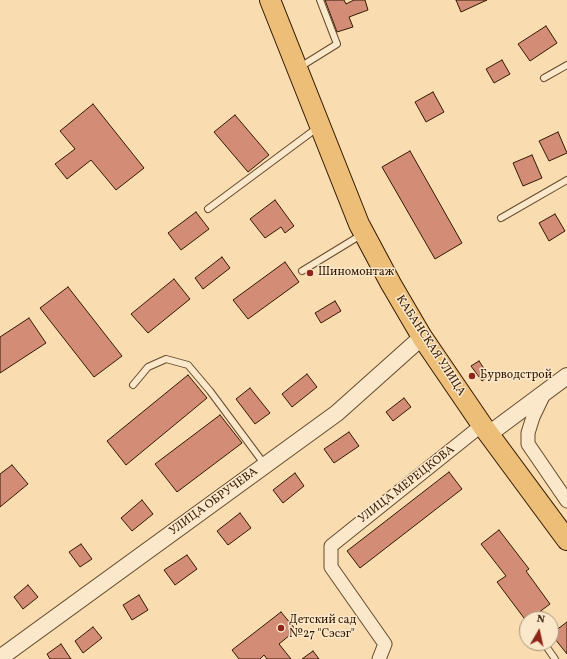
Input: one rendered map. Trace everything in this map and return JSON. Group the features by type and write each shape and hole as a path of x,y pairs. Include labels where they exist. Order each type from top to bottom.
{"main road":[{"name":"КАБАНСКАЯ УЛИЦА","path":"270,0 359,224 391,284 422,337 486,430 567,540"}],"street":[{"name":"УЛИЦА ОБРУЧЕВА","path":"0,658 337,413 422,337"},
{"path":"486,430 567,376"},
{"path":"545,392 533,417 528,433 528,444 567,502"},
{"name":"УЛИЦА МЕРЕЦКОВА","path":"379,659 385,644 331,567 331,546 486,430"}],"lane":[{"path":"297,69 337,44 320,0"},
{"path":"544,78 567,65"},
{"path":"208,209 320,126"},
{"path":"502,218 567,180"},
{"path":"302,271 364,233"},
{"path":"132,385 148,367 166,360 188,365 210,391 264,465"}],"building":[{"path":"325,0 344,0 346,4 354,0 365,0 368,10 349,17 353,27 337,32"},
{"path":"456,0 487,0 461,12"},
{"path":"546,26 557,43 530,61 518,44"},
{"path":"502,60 510,74 494,83 486,69"},
{"path":"433,92 444,112 426,122 415,102"},
{"path":"93,104 144,168 116,190 91,160 67,179 55,164 75,149 60,131"},
{"path":"235,115 269,155 248,172 214,132"},
{"path":"558,132 567,153 549,161 539,141"},
{"path":"410,151 462,243 435,259 382,167"},
{"path":"532,155 542,178 523,186 513,163"},
{"path":"275,200 294,226 285,233 281,227 265,238 250,219"},
{"path":"196,212 209,229 181,250 168,233"},
{"path":"555,214 565,231 549,241 539,223"},
{"path":"222,257 230,268 203,289 195,278"},
{"path":"285,262 299,282 248,319 233,300"},
{"path":"174,279 190,299 148,333 131,314"},
{"path":"68,287 122,356 94,377 40,308"},
{"path":"335,301 341,311 321,323 315,313"},
{"path":"29,318 46,343 0,373 0,337"},
{"path":"479,361 489,376 482,381 471,366"},
{"path":"307,374 317,387 292,407 282,394"},
{"path":"188,375 207,398 126,465 107,441"},
{"path":"250,388 270,413 255,424 236,399"},
{"path":"404,398 411,407 393,421 386,412"},
{"path":"220,415 242,443 177,492 155,464"},
{"path":"349,432 359,446 334,463 324,449"},
{"path":"12,465 28,484 0,507 0,474"},
{"path":"449,472 462,489 360,568 347,551"},
{"path":"295,473 304,486 283,503 273,490"},
{"path":"142,500 153,514 132,531 121,518"},
{"path":"240,513 251,528 228,545 217,531"},
{"path":"499,530 529,569 526,571 550,604 541,611 519,611 497,582 506,576 481,544"},
{"path":"81,544 92,559 80,567 69,552"},
{"path":"187,555 197,569 175,585 164,570"},
{"path":"28,585 38,597 23,609 14,597"},
{"path":"139,595 148,610 132,620 123,605"},
{"path":"281,612 296,630 279,644 291,659 267,659 264,655 260,659 239,659 232,650"},
{"path":"567,622 567,654 559,644 559,628"},
{"path":"93,627 102,638 83,653 75,641"},
{"path":"61,644 71,659 50,659 47,654"},
{"path":"313,651 319,659 302,659"}],"place":[{"name":"Шиномонтаж","path":"310,273"},
{"name":"Бурводстрой","path":"472,376"},
{"name":"Детский сад №27 \"Сэсэг\"","path":"281,628"}]}
